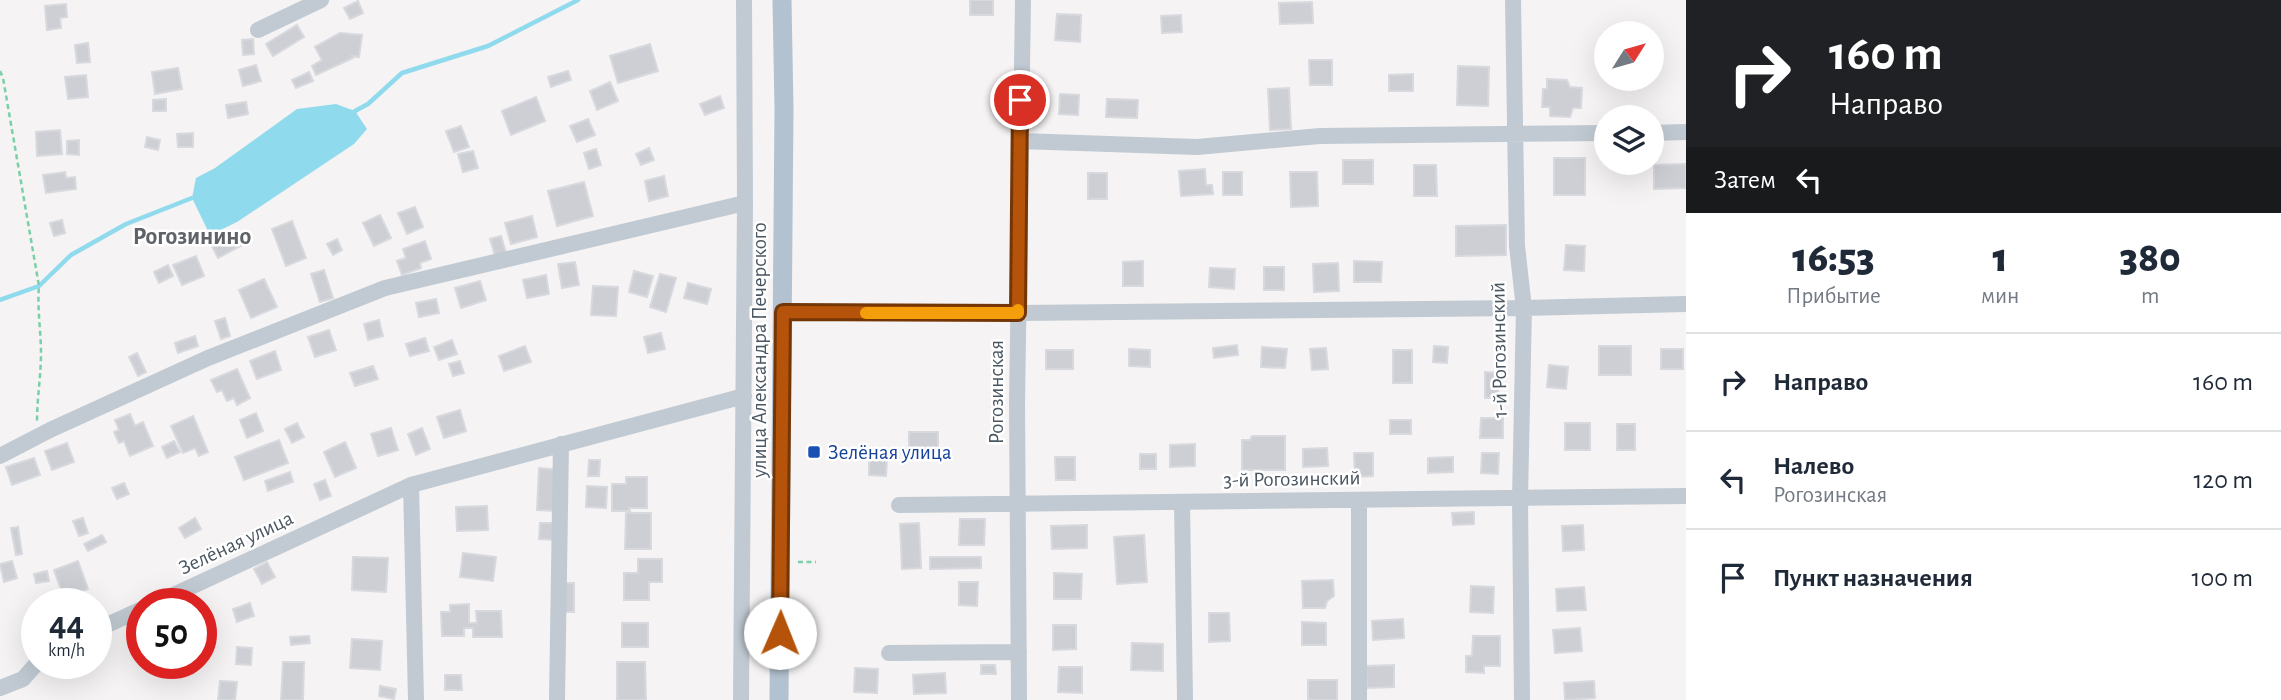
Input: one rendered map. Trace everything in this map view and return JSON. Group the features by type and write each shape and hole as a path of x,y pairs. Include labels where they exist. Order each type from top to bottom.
{"main road":[{"name":"улица Александра Печерского","path":"779,700 783,312 782,0"}],"street":[{"path":"258,30 321,0"},
{"path":"741,700 744,0"},
{"name":"Рогозинская","path":"1019,700 1018,313 1023,0"},
{"name":"1-й Рогозинский","path":"1514,0 1517,246 1524,308 1520,498 1522,700"},
{"path":"1664,133 1686,132"},
{"path":"1020,141 1197,146 1320,136 1594,133"},
{"path":"0,456 208,358 386,288 745,203"},
{"path":"783,312 1018,313 1686,304"},
{"name":"Зелёная улица","path":"189,588 411,485 744,396"},
{"path":"557,700 561,444"},
{"path":"411,485 416,700"},
{"name":"3-й Рогозинский","path":"899,505 1686,496"},
{"path":"1359,500 1359,700"},
{"path":"1182,502 1185,700"},
{"path":"889,653 1019,652"},
{"path":"0,688 23,679"}],"path":[{"path":"0,71 39,286 37,308 41,354 37,389 37,437"},
{"path":"798,562 816,562"}],"water":[{"path":"336,104 355,111 367,129 354,144 237,222 210,235 192,198 196,178 215,168 297,109"}],"building":[{"path":"970,0 993,0 993,15 970,15"},
{"path":"358,1 363,13 350,19 344,8"},
{"path":"1312,2 1313,23 1280,24 1279,3"},
{"path":"66,4 67,17 60,18 61,28 47,30 45,6"},
{"path":"1057,14 1081,15 1080,42 1055,40"},
{"path":"1181,15 1182,32 1162,33 1161,16"},
{"path":"297,25 304,37 273,56 266,44"},
{"path":"340,33 362,35 359,57 352,56 353,58 316,75 312,66 322,60 315,47"},
{"path":"253,39 254,54 243,55 242,40"},
{"path":"88,43 90,62 77,63 75,45"},
{"path":"650,44 658,71 618,83 610,56"},
{"path":"1309,60 1332,60 1332,85 1310,85"},
{"path":"256,65 261,81 243,86 239,70"},
{"path":"1458,66 1489,67 1488,106 1457,105"},
{"path":"178,68 182,89 155,94 152,72"},
{"path":"568,71 571,80 551,87 548,77"},
{"path":"309,72 313,81 296,88 292,80"},
{"path":"1413,74 1413,91 1389,91 1389,75"},
{"path":"86,75 88,97 68,99 65,77"},
{"path":"1547,79 1567,80 1570,87 1582,88 1581,108 1573,108 1570,117 1550,116 1550,107 1542,107 1543,89 1547,89"},
{"path":"610,82 618,101 597,110 590,91"},
{"path":"1289,88 1291,129 1270,130 1268,89"},
{"path":"1060,94 1079,95 1078,115 1059,114"},
{"path":"720,96 724,108 705,115 700,104"},
{"path":"536,97 545,121 511,135 502,111"},
{"path":"166,99 166,111 153,111 153,100"},
{"path":"1107,99 1138,100 1137,118 1106,117"},
{"path":"246,102 248,114 228,118 226,105"},
{"path":"588,119 595,135 577,142 570,126"},
{"path":"461,126 469,147 454,152 446,131"},
{"path":"60,130 62,154 37,156 36,132"},
{"path":"193,133 193,147 178,147 177,134"},
{"path":"147,137 160,140 158,150 145,147"},
{"path":"79,140 79,155 67,154 67,141"},
{"path":"649,148 654,160 641,165 636,154"},
{"path":"596,149 601,165 589,169 584,153"},
{"path":"473,151 478,168 463,172 458,154"},
{"path":"1554,158 1585,158 1585,195 1554,195"},
{"path":"1343,160 1373,160 1373,184 1343,184"},
{"path":"1686,164 1686,188 1654,189 1654,175 1664,175 1664,165"},
{"path":"1414,165 1436,165 1437,196 1414,196"},
{"path":"1205,169 1206,185 1212,185 1213,194 1181,196 1179,171"},
{"path":"65,172 66,178 75,177 76,189 46,193 43,175"},
{"path":"1223,172 1242,172 1242,195 1223,195"},
{"path":"1290,172 1317,172 1318,206 1291,207"},
{"path":"1088,173 1107,173 1107,199 1088,199"},
{"path":"664,176 668,196 649,201 645,181"},
{"path":"584,182 593,216 557,226 548,191"},
{"path":"415,207 423,227 407,234 398,213"},
{"path":"380,215 391,238 374,246 363,223"},
{"path":"532,216 537,237 511,244 505,223"},
{"path":"62,220 65,233 54,236 50,223"},
{"path":"292,221 306,258 286,266 272,229"},
{"path":"1506,225 1506,255 1456,256 1456,226"},
{"path":"238,232 244,244 218,258 212,246"},
{"path":"501,236 507,256 496,259 490,239"},
{"path":"337,239 342,250 333,255 327,244"},
{"path":"425,241 431,259 420,263 421,268 402,275 397,261 406,258 403,249"},
{"path":"1566,245 1585,246 1584,271 1564,270"},
{"path":"196,256 204,276 182,285 173,265"},
{"path":"1143,261 1143,286 1123,286 1123,262"},
{"path":"1354,261 1382,262 1381,282 1354,282"},
{"path":"575,262 579,285 562,288 558,264"},
{"path":"1338,263 1339,291 1314,292 1313,264"},
{"path":"168,265 173,276 159,283 154,272"},
{"path":"1264,267 1284,267 1284,290 1264,290"},
{"path":"1210,268 1235,269 1234,289 1209,287"},
{"path":"324,270 333,298 320,302 311,274"},
{"path":"634,271 653,276 647,297 629,292"},
{"path":"660,274 676,278 666,312 650,307"},
{"path":"546,275 549,294 527,298 523,280"},
{"path":"264,279 277,307 251,318 239,290"},
{"path":"480,281 486,300 461,308 455,288"},
{"path":"688,283 711,289 707,304 684,298"},
{"path":"593,286 618,287 616,316 591,315"},
{"path":"436,299 439,313 419,317 416,303"},
{"path":"225,318 230,336 221,339 215,321"},
{"path":"379,320 383,336 368,340 364,324"},
{"path":"329,330 336,350 315,357 308,337"},
{"path":"661,333 665,349 648,353 644,337"},
{"path":"195,336 198,346 178,353 175,343"},
{"path":"425,338 429,351 410,356 406,344"},
{"path":"452,340 457,354 439,360 434,347"},
{"path":"1237,345 1238,355 1214,358 1213,348"},
{"path":"525,346 531,362 504,371 499,356"},
{"path":"1434,346 1448,347 1447,363 1433,362"},
{"path":"1599,346 1631,346 1631,375 1599,375"},
{"path":"1262,347 1287,349 1285,368 1261,367"},
{"path":"1326,348 1328,369 1312,370 1310,349"},
{"path":"1129,349 1150,350 1150,367 1129,366"},
{"path":"1661,349 1683,349 1683,369 1661,369"},
{"path":"1046,350 1073,350 1073,369 1046,369"},
{"path":"1393,350 1412,350 1412,383 1393,383"},
{"path":"275,351 281,370 257,379 250,361"},
{"path":"137,353 146,372 138,376 129,357"},
{"path":"460,361 464,373 453,376 449,364"},
{"path":"1549,365 1568,367 1566,389 1547,387"},
{"path":"373,366 378,379 355,386 350,373"},
{"path":"237,369 250,398 237,405 234,398 227,401 222,390 217,392 211,380"},
{"path":"1485,372 1499,373 1498,398 1485,398"},
{"path":"460,410 466,431 444,438 437,417"},
{"path":"256,413 263,431 247,438 240,420"},
{"path":"130,414 135,426 143,422 153,446 130,456 124,441 119,443 114,432 119,430 115,420"},
{"path":"193,416 208,452 199,456 195,448 183,453 171,426"},
{"path":"1481,418 1503,418 1503,438 1480,438"},
{"path":"1390,420 1411,420 1411,434 1390,434"},
{"path":"297,423 304,437 292,443 285,429"},
{"path":"1565,423 1590,423 1590,450 1565,450"},
{"path":"1617,424 1635,424 1635,450 1617,450"},
{"path":"391,428 398,450 378,456 371,434"},
{"path":"422,428 430,449 416,455 408,434"},
{"path":"909,432 938,432 938,452 909,452"},
{"path":"1252,436 1285,436 1285,470 1242,470 1242,440 1250,440"},
{"path":"279,440 288,463 244,480 235,457"},
{"path":"174,441 180,452 167,458 162,447"},
{"path":"345,442 356,468 335,477 324,452"},
{"path":"67,443 74,462 52,470 45,451"},
{"path":"1195,444 1195,466 1170,467 1170,445"},
{"path":"1327,448 1328,466 1303,467 1303,449"},
{"path":"1354,453 1373,453 1373,476 1355,477"},
{"path":"1482,453 1499,453 1498,474 1481,473"},
{"path":"1140,454 1156,454 1156,469 1140,469"},
{"path":"1055,457 1075,457 1075,480 1056,480"},
{"path":"1453,457 1453,472 1428,473 1428,458"},
{"path":"34,458 40,475 12,485 6,467"},
{"path":"869,458 887,458 886,476 869,475"},
{"path":"589,460 600,460 599,476 588,476"},
{"path":"539,468 560,470 557,511 537,510"},
{"path":"290,472 293,482 268,491 265,481"},
{"path":"626,477 647,477 647,508 612,511 612,484 626,484"},
{"path":"325,480 331,496 320,500 314,484"},
{"path":"124,483 129,494 117,499 112,488"},
{"path":"587,486 607,487 606,508 586,507"},
{"path":"487,506 488,530 457,531 456,507"},
{"path":"1474,512 1474,524 1453,525 1452,513"},
{"path":"626,513 651,513 651,549 625,549"},
{"path":"83,518 88,533 79,536 73,521"},
{"path":"195,518 201,529 185,538 179,528"},
{"path":"960,519 985,519 984,545 959,545"},
{"path":"540,523 556,523 556,540 539,539"},
{"path":"919,523 921,568 902,569 900,524"},
{"path":"1087,525 1087,548 1052,549 1051,526"},
{"path":"1583,525 1584,550 1563,551 1562,526"},
{"path":"18,527 22,554 16,555 11,528"},
{"path":"102,535 106,542 88,551 84,544"},
{"path":"1144,535 1147,582 1117,584 1114,537"},
{"path":"463,553 496,557 493,581 460,577"},
{"path":"353,557 388,558 386,592 352,590"},
{"path":"930,557 981,557 981,568 930,569"},
{"path":"638,559 662,559 662,582 649,582 649,600 624,600 624,573 638,573"},
{"path":"12,561 17,578 4,582 0,564"},
{"path":"78,561 88,588 60,588 54,570"},
{"path":"267,562 275,577 262,584 254,569"},
{"path":"47,571 49,581 36,583 34,574"},
{"path":"1054,573 1082,574 1081,599 1054,599"},
{"path":"1333,580 1334,596 1327,601 1325,608 1303,608 1302,581"},
{"path":"959,582 978,582 977,606 959,605"},
{"path":"564,583 574,583 574,612 564,612"},
{"path":"1471,586 1494,587 1493,613 1470,612"},
{"path":"1584,587 1586,610 1557,611 1556,589"},
{"path":"250,603 254,616 237,622 233,609"},
{"path":"469,604 469,623 477,623 476,611 501,611 502,637 473,637 473,628 464,628 464,636 442,636 441,612 450,612 450,605"},
{"path":"1209,613 1229,613 1230,641 1209,642"},
{"path":"1403,619 1404,638 1373,640 1372,621"},
{"path":"1302,622 1326,623 1326,645 1302,645"},
{"path":"622,623 648,623 648,647 622,647"},
{"path":"1053,625 1076,625 1076,649 1053,650"},
{"path":"1580,628 1582,651 1555,653 1553,630"},
{"path":"309,636 310,643 291,645 290,637"},
{"path":"1473,636 1500,636 1500,666 1484,666 1484,673 1466,672 1466,656 1472,656"},
{"path":"352,639 382,641 380,670 350,668"},
{"path":"1132,643 1163,644 1163,671 1131,670"},
{"path":"237,647 252,648 251,665 236,664"},
{"path":"283,662 304,662 303,700 281,700"},
{"path":"617,662 645,662 646,700 617,700"},
{"path":"981,665 995,665 996,674 981,674"},
{"path":"1394,665 1394,687 1367,688 1366,666"},
{"path":"1059,667 1082,667 1082,693 1058,692"},
{"path":"855,668 878,669 877,693 854,692"},
{"path":"945,673 946,693 914,694 913,675"},
{"path":"445,675 461,675 462,690 445,690"},
{"path":"1308,680 1337,680 1337,700 1308,700"},
{"path":"220,681 237,682 235,700 218,700"},
{"path":"1594,681 1595,698 1565,700 1564,683"},
{"path":"380,686 396,689 394,699 379,696"}],"waterway":[{"path":"355,111 368,104 402,73 488,46 578,0"},
{"path":"0,300 39,286 71,255 126,224 192,198"}],"slow traffic":[{"path":"866,313 1018,313 1018,310"}],"place":[{"name":"Зелёная улица","path":"814,452"}],"district":[{"name":"Рогозинино","path":"192,237"}],"route":[{"path":"780,633 783,312 1018,313 1020,100"}]}
